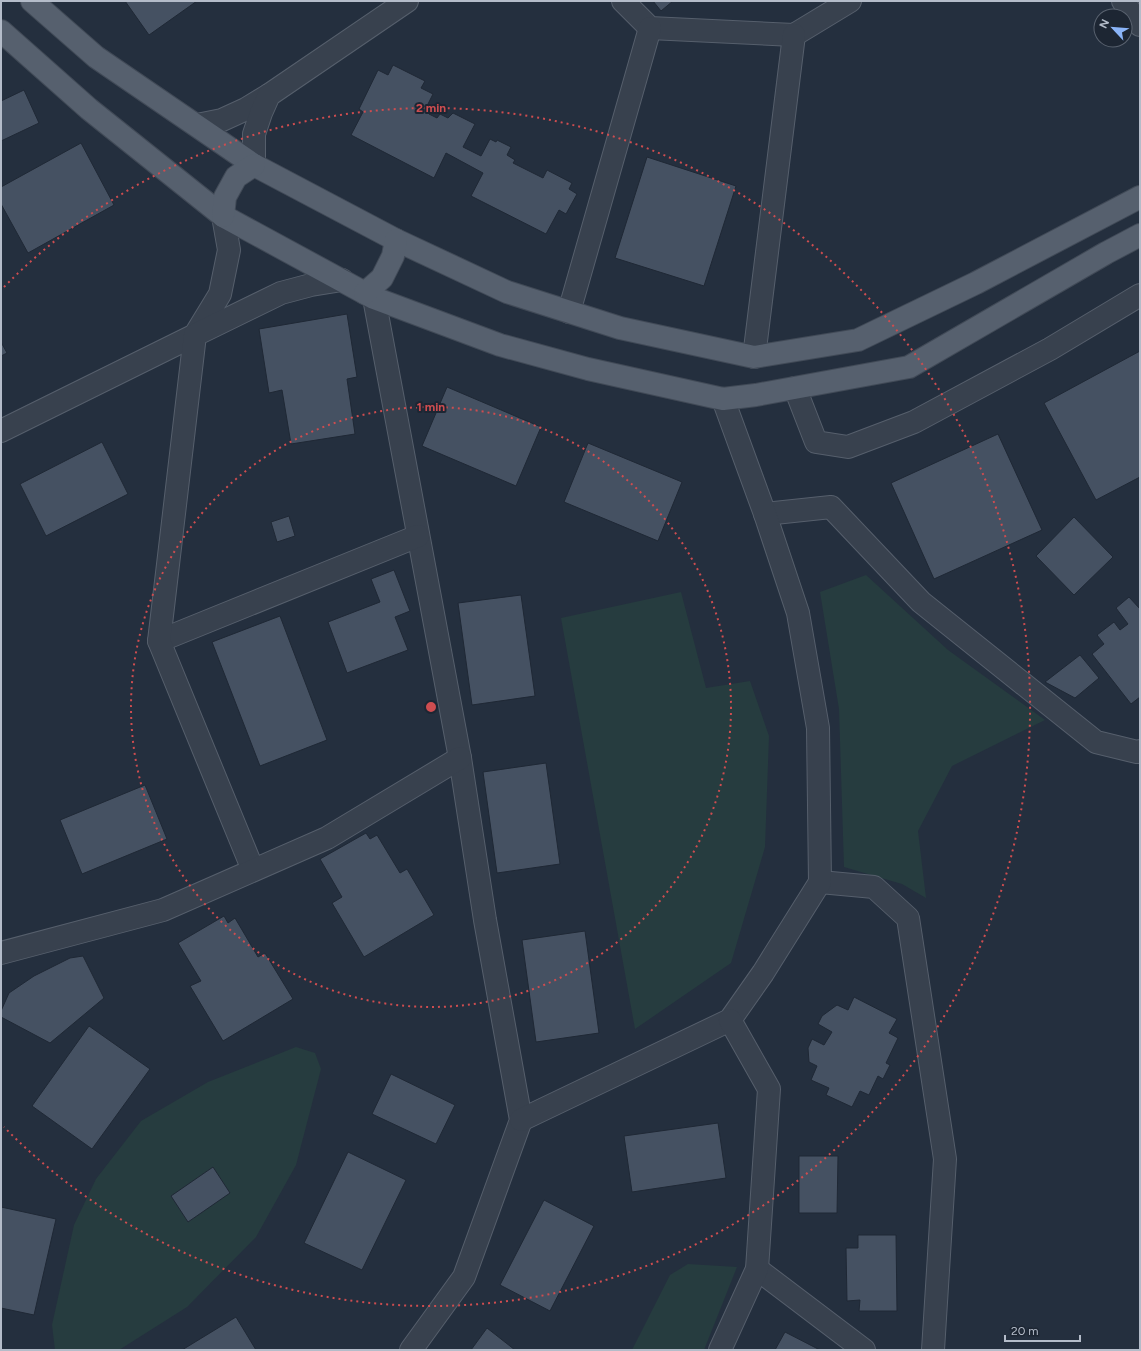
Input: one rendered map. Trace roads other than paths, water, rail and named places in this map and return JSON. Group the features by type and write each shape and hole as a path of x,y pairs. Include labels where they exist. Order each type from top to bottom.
{"main road":[{"path":"32,1 96,57 254,165 396,240 507,292 620,328 754,357 858,340 976,283 1140,197"},
{"path":"1,31 89,109 223,216 370,296 500,345 588,369 723,399 756,395 909,367 1106,253 1140,235"},
{"path":"223,216 225,197 236,177 254,165"},
{"path":"370,296 382,278 393,256 396,240"}],"street":[{"path":"197,126 222,120 269,96 407,1"},
{"path":"623,1 650,28 794,35 850,1"},
{"path":"1123,1 1140,25"},
{"path":"569,312 650,28"},
{"path":"754,357 794,35"},
{"path":"254,165 254,134 269,96"},
{"path":"223,216 230,250 220,294 195,335 159,641 253,870"},
{"path":"1,431 281,293 311,285 342,280"},
{"path":"795,388 816,442 848,447 914,422 1050,349 1140,295"},
{"path":"370,296 418,536 460,758 485,920 521,1120 464,1277 411,1350"},
{"path":"521,1120 730,1020 763,973 820,882 818,728 798,613 765,514 723,399"},
{"path":"765,514 831,507 921,602 1096,742 1137,752 1140,751"},
{"path":"159,641 418,536"},
{"path":"2,957 164,910 327,838 460,758"},
{"path":"820,882 874,887 908,918 945,1159 933,1350"},
{"path":"720,1350 757,1269 768,1089 730,1020"},
{"path":"757,1269 864,1350"}]}
